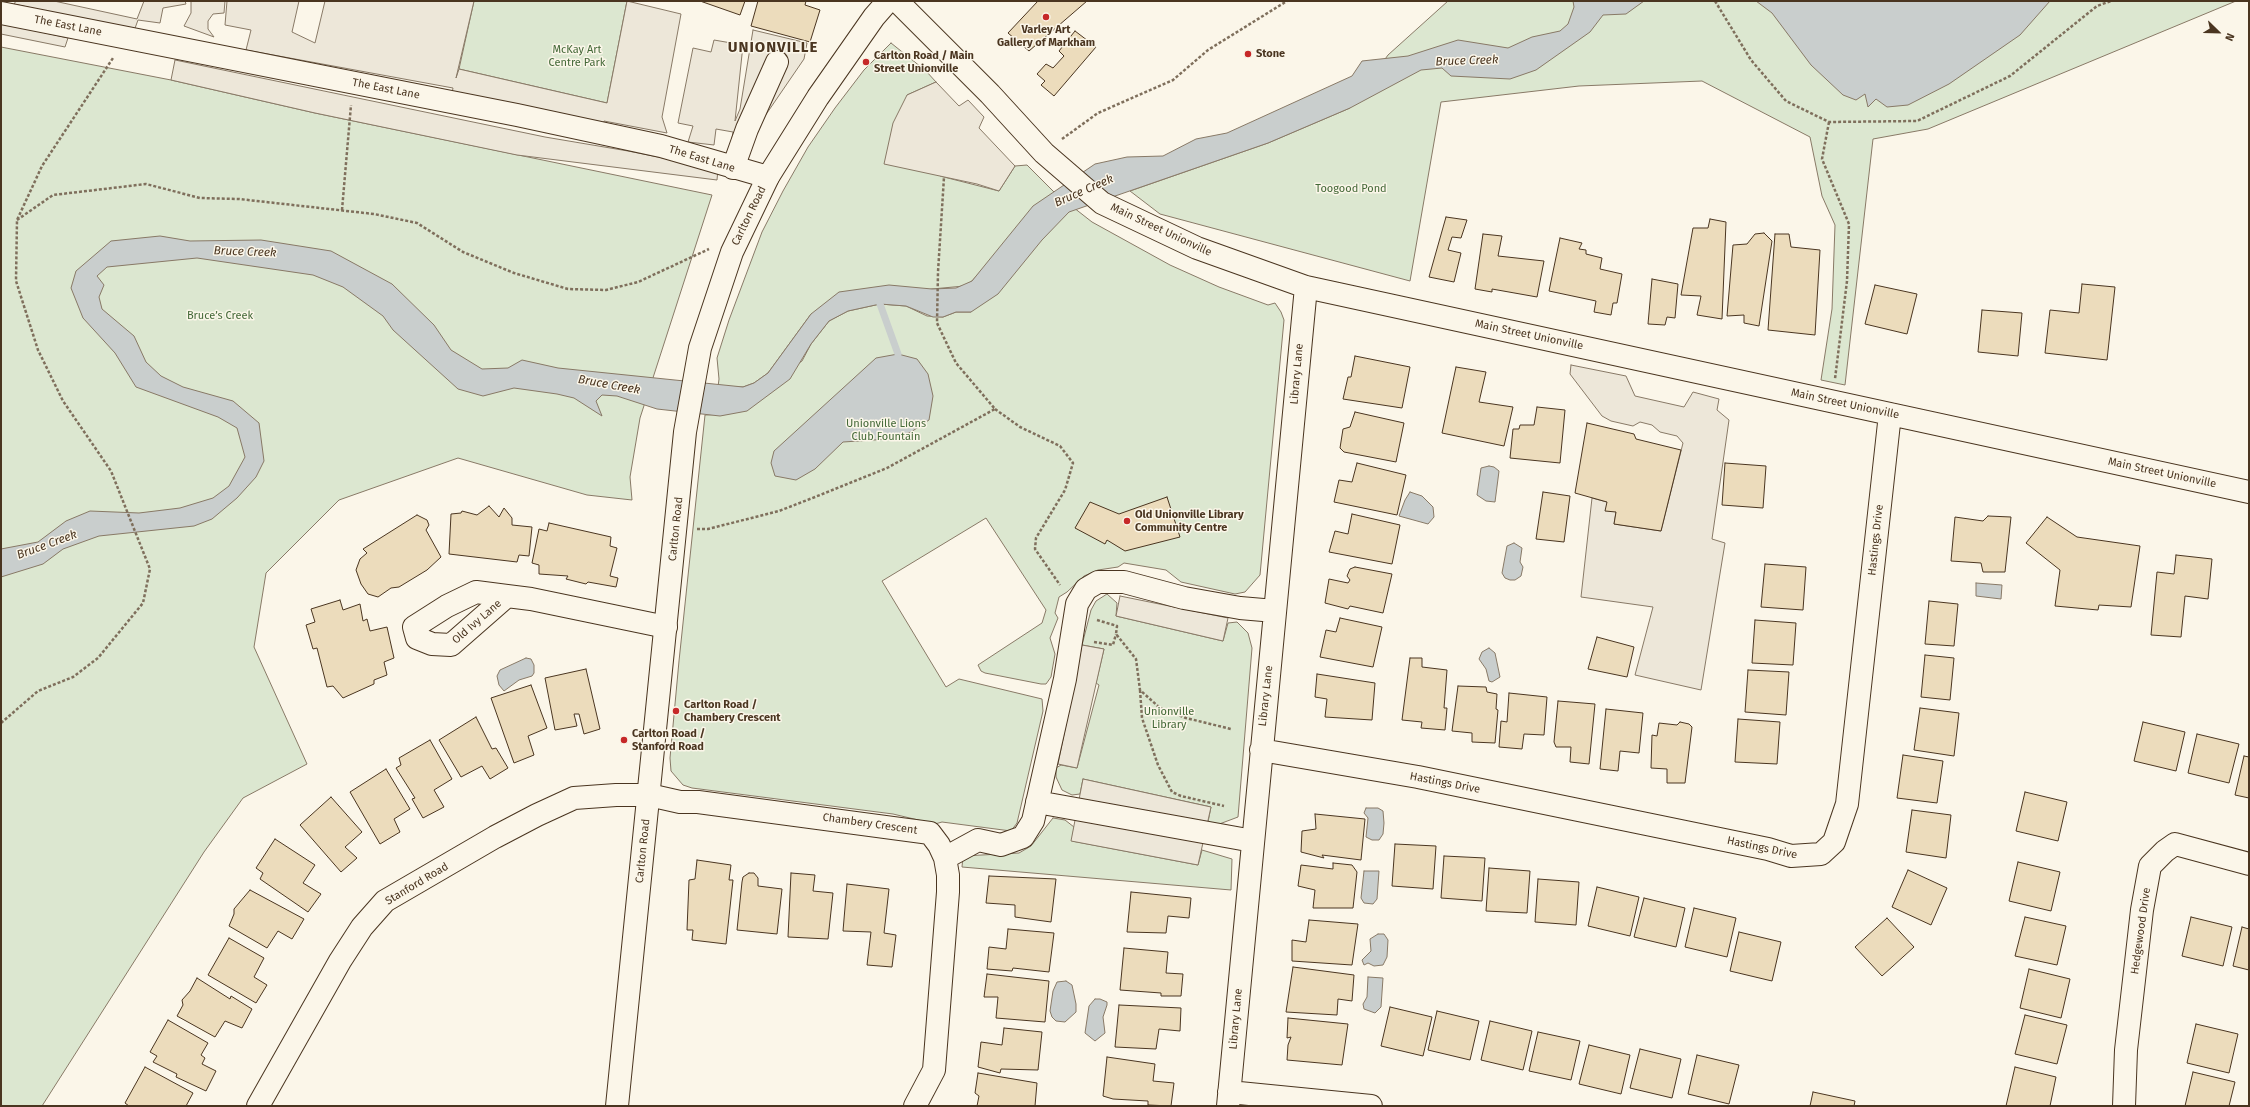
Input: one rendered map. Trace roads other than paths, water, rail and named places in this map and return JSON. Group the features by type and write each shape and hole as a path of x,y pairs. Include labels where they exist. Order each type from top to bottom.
{"street":[{"name":"Carlton Road","path":"617,1106 685,432 700,348 732,252 768,177 818,97 874,17 888,1"},
{"name":"Main Street Unionville","path":"897,1 990,94 1044,153 1102,203 1197,248 1306,287 2249,492"},
{"name":"The East Lane","path":"1,13 517,115 661,146 768,177"},
{"path":"733,168 747,129 777,62"},
{"name":"Library Lane","path":"1228,1099 1306,287"},
{"name":"Hastings Drive","path":"1261,750 1418,777 1768,849 1791,856 1821,854 1834,842 1847,804 1890,414"},
{"path":"945,858 978,840 1000,845 1023,837 1033,821 1064,679 1077,604 1086,589 1098,582 1124,582 1184,598 1240,608 1275,611"},
{"name":"Old Ivy Lane","path":"507,596 666,627"},
{"name":"Stanford Road","path":"258,1106 340,961 362,927 385,901 495,836 574,798 616,795 649,795"},
{"name":"Chambery Crescent","path":"649,795 680,802 698,802 913,829 930,833 940,845 945,858 948,875 948,892 934,1070 915,1106"},
{"path":"1037,802 1253,841"},
{"name":"Hedgewood Drive","path":"2124,1106 2126,1050 2142,910 2150,866 2165,851 2175,844 2249,864"},
{"path":"1228,1099 1371,1106"}],"water":[{"name":"Bruce Creek","path":"1573,1 1644,1 1626,14 1603,15 1590,32 1536,70 1510,79 1451,76 1442,68 1421,70 1350,108 1268,143 1069,212 1042,240 998,294 971,312 956,312 943,317 933,317 906,306 880,304 848,311 829,321 811,344 790,379 747,411 720,416 657,409 617,396 602,395 596,401 602,416 574,398 557,394 514,388 483,396 458,389 393,330 383,316 343,287 313,275 197,258 107,267 97,276 104,285 99,297 102,309 134,336 146,362 161,376 183,387 233,401 259,423 264,461 256,477 237,498 212,519 194,526 99,536 63,549 43,564 1,577 1,549 38,542 66,521 90,511 139,513 180,508 213,498 229,486 245,457 237,428 218,417 136,387 115,353 83,318 71,288 76,271 111,241 160,236 190,241 261,240 331,251 392,284 434,325 451,350 482,369 508,368 522,360 558,368 743,387 754,383 768,373 811,314 839,292 889,285 932,289 956,288 972,281 1033,206 1095,164 1127,157 1163,156 1196,139 1227,133 1352,76 1362,61 1408,56 1458,40 1508,48 1532,37 1560,31 1568,24 1574,7"},
{"path":"1756,1 2050,1 2020,35 1949,84 1908,105 1887,107 1876,99 1868,107 1865,94 1856,100 1843,95 1811,65 1772,13"},
{"path":"898,354 917,359 928,374 933,396 929,420 911,432 889,439 843,442 815,469 796,480 775,476 771,463 774,451 876,358"},
{"path":"1489,466 1494,467 1499,471 1495,502 1486,501 1477,495 1481,468"},
{"path":"1410,492 1422,496 1433,507 1434,517 1428,524 1399,516 1405,500"},
{"path":"1514,543 1522,548 1520,562 1523,567 1521,576 1515,580 1510,580 1505,578 1502,573 1507,546"},
{"path":"1976,583 2002,585 2001,599 1976,596"},
{"path":"1489,648 1495,653 1500,677 1492,682 1489,681 1486,669 1479,659 1482,652"},
{"path":"526,658 531,659 534,665 534,673 532,676 519,680 504,691 499,685 497,676 500,670"},
{"path":"1366,808 1378,808 1383,811 1383,834 1379,840 1372,840 1366,837 1368,818 1364,813"},
{"path":"1364,871 1379,871 1377,899 1373,904 1364,903 1361,898"},
{"path":"1378,934 1384,934 1388,940 1387,957 1383,965 1374,966 1368,963 1364,965 1362,960 1371,951 1370,939"},
{"path":"1368,977 1383,978 1381,1007 1375,1013 1364,1009 1363,1004 1367,997"},
{"path":"1066,981 1072,985 1076,1012 1065,1022 1056,1021 1052,1017 1050,1011 1053,991 1057,982"},
{"path":"1095,999 1100,999 1107,1002 1107,1005 1103,1017 1105,1033 1095,1041 1085,1033 1089,1006"}],"waterway":[{"path":"880,304 898,354"}],"place":[{"name":"Varley Art Gallery of Markham","path":"1046,17"},
{"name":"Stone","path":"1248,54"},
{"name":"Carlton Road / Main Street Unionville","path":"866,62"},
{"name":"Old Unionville Library Community Centre","path":"1127,521"},
{"name":"Carlton Road / Chambery Crescent","path":"676,711"},
{"name":"Carlton Road / Stanford Road","path":"624,740"}],"district":[{"name":"UNIONVILLE","path":"773,48"}],"park label":[{"name":"McKay Art Centre Park","path":"577,56"},
{"name":"Toogood Pond","path":"1351,189"},
{"name":"Bruce’s Creek","path":"220,316"},
{"name":"Unionville Lions Club Fountain","path":"886,430"},
{"name":"Unionville Library","path":"1169,718"}]}
